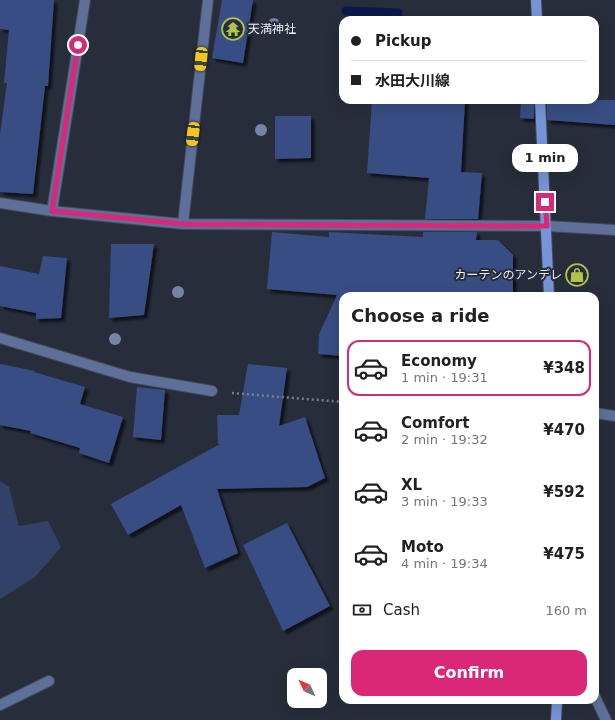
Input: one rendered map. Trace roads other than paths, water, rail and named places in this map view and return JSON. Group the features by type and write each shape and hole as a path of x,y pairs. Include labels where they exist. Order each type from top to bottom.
{"main road":[{"path":"536,0 537,16"},
{"path":"540,104 549,292"},
{"path":"556,704 556,720"}],"street":[{"path":"52,211 85,0"},
{"path":"183,224 208,0"},
{"path":"0,203 52,211 183,224 547,226 615,230"},
{"path":"0,338 130,377 212,391"},
{"path":"599,414 615,416"},
{"path":"0,705 49,681"},
{"path":"598,704 606,720"}],"waterway":[{"path":"346,11 398,13 398,16"}],"place":[{"name":"天満神社","path":"233,29"},
{"name":"カーテンのアンデレ","path":"577,275"}]}
